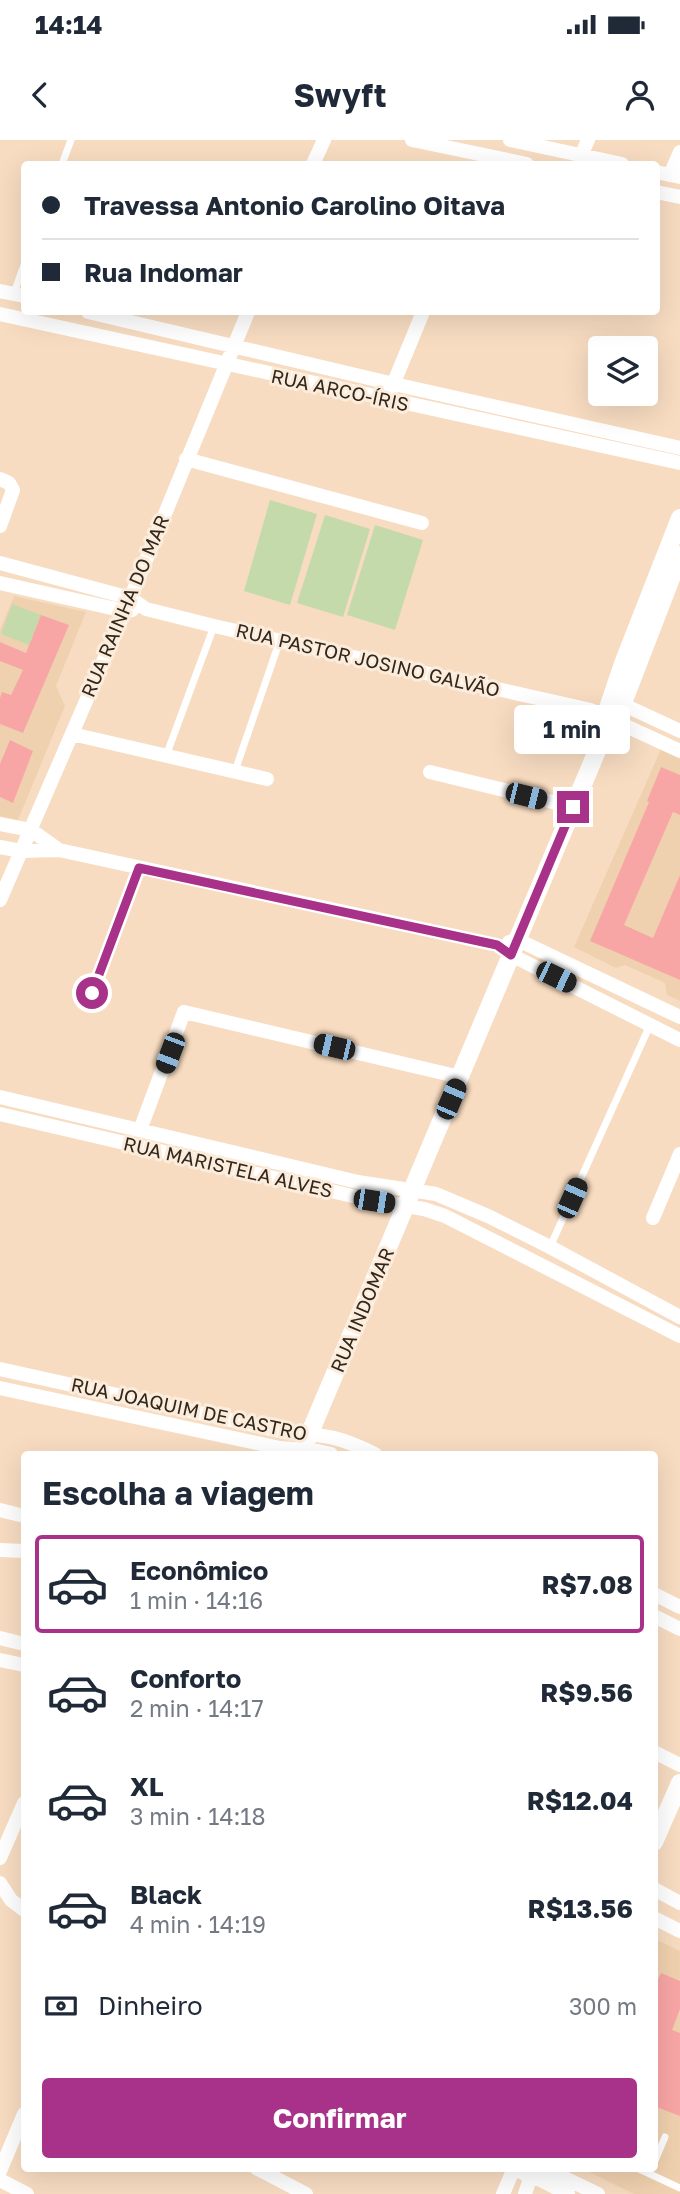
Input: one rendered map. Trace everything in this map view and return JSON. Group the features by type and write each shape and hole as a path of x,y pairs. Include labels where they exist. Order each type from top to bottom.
{"street":[{"path":"314,161 324,140"},
{"path":"412,140 513,161"},
{"path":"510,140 607,161"},
{"path":"581,156 588,140"},
{"path":"669,175 680,152"},
{"path":"660,193 680,197"},
{"path":"4,315 13,294"},
{"name":"RUA ARCO-ÍRIS","path":"4,315 680,463"},
{"name":"RUA ARCO-ÍRIS","path":"101,315 680,448"},
{"name":"RUA RAINHA DO MAR","path":"0,900 247,315"},
{"path":"386,399 422,315"},
{"path":"533,432 538,417"},
{"path":"186,459 422,523"},
{"path":"0,526 13,495 6,482"},
{"name":"RUA INDOMAR","path":"304,1447 460,1077 509,947 602,740 624,661 680,518"},
{"name":"RUA INDOMAR","path":"609,711 680,555"},
{"name":"RUA PASTOR JOSINO GALVÃO","path":"0,563 127,604 214,626 609,711 680,731"},
{"name":"RUA PASTOR JOSINO GALVÃO","path":"0,583 127,604"},
{"name":"RUA PASTOR JOSINO GALVÃO","path":"609,711 680,751"},
{"path":"72,734 267,779"},
{"path":"430,772 573,807"},
{"path":"0,824 31,830 59,850"},
{"path":"0,847 21,851 59,850 509,947 630,992 680,1017"},
{"path":"92,993 139,868"},
{"path":"509,947 680,1040"},
{"path":"622,1010 630,992"},
{"path":"140,1130 184,1012 460,1077"},
{"name":"RUA MARISTELA ALVES","path":"0,1097 358,1182 409,1198 424,1209 445,1216 680,1336"},
{"name":"RUA MARISTELA ALVES","path":"0,1114 374,1201 436,1194 550,1247 680,1317"},
{"path":"653,1218 680,1154"},
{"name":"RUA JOAQUIM DE CASTRO","path":"0,1369 289,1433 304,1447"},
{"name":"RUA JOAQUIM DE CASTRO","path":"0,1388 304,1447 327,1435 341,1438 369,1451"},
{"path":"0,1510 21,1515"},
{"path":"0,1550 21,1551"},
{"path":"658,1596 680,1607"},
{"path":"658,1618 680,1629"},
{"path":"0,1638 21,1643"},
{"path":"0,1660 21,1664"},
{"path":"658,1754 680,1765"},
{"path":"658,1833 680,1783"},
{"path":"0,1858 21,1810"},
{"path":"0,1883 11,1900 21,1908"},
{"path":"658,1891 680,1903"},
{"path":"658,1920 680,1931"},
{"path":"0,2171 21,2121"},
{"path":"264,2172 306,2194"},
{"path":"503,2194 526,2172"},
{"path":"525,2194 528,2172"},
{"path":"531,2172 568,2194"},
{"path":"534,2172 598,2194"},
{"path":"0,2180 27,2194"}],"lane":[{"path":"63,161 71,140"},
{"path":"13,294 21,273"},
{"path":"166,755 214,626"},
{"path":"234,772 279,640"},
{"path":"550,1247 650,1025"},
{"path":"658,2154 665,2137"},
{"path":"653,2172 680,2188"}],"shaded area":[{"path":"14,596 86,612 56,686 65,706 18,820 0,816 0,630"},
{"path":"661,749 680,758 680,1001 667,995 665,983 625,965 616,968 574,947"},
{"path":"658,1940 680,1951 680,2194 634,2194 589,2172 658,2172"}],"green space":[{"path":"270,500 317,514 290,605 244,591"},
{"path":"325,515 370,529 343,617 297,603"},
{"path":"375,525 423,540 395,630 347,615"},
{"path":"12,604 41,615 29,645 1,634"}],"building":[{"path":"41,615 69,625 23,733 0,724 2,692 11,695 23,670 0,661 0,642 26,653"},
{"path":"10,740 33,751 13,803 0,797 0,764"},
{"path":"661,767 680,775 680,815 673,812 624,925 653,938 680,875 680,980 590,941 649,802 647,801"},
{"path":"661,1973 680,1981 680,2009 672,2030 680,2033 680,2116 658,2108 658,1980"}],"route":[{"path":"92,993 139,868 497,945 511,955 573,807"}]}
